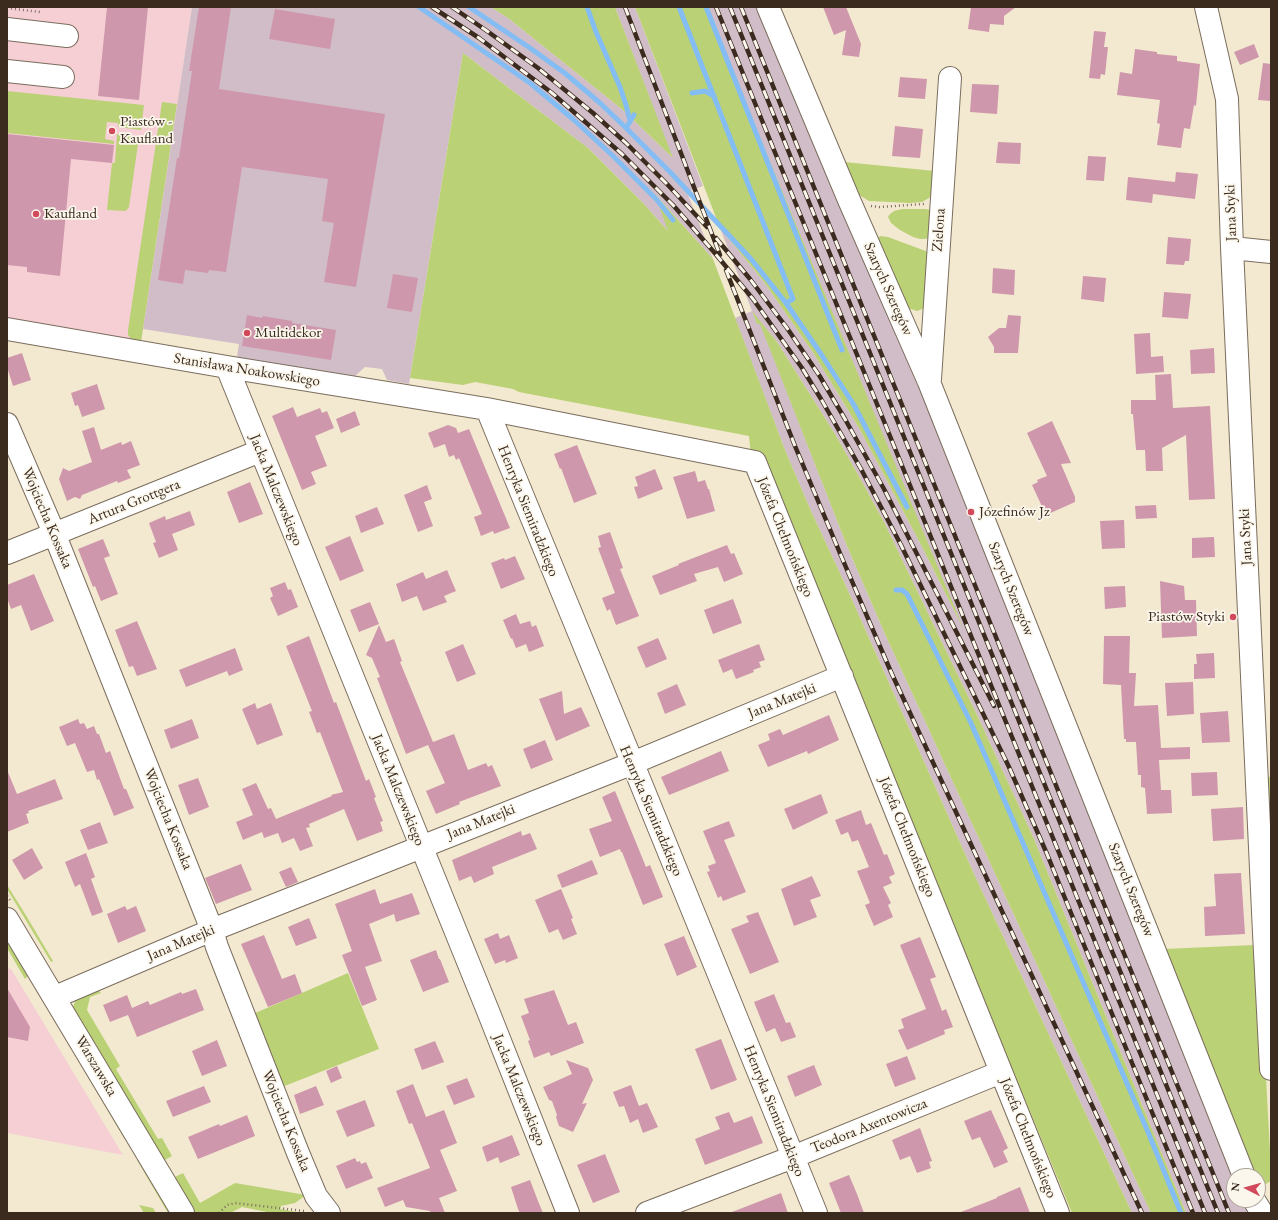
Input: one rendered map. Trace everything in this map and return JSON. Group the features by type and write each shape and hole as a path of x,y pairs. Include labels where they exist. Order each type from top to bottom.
{"street":[{"name":"Szarych Szeregów","path":"768,7 849,200 929,382 1241,1168"},
{"name":"Jana Styki","path":"1206,7 1227,99 1232,248 1271,1069"},
{"path":"7,29 67,36"},
{"path":"7,71 64,77"},
{"name":"Zielona","path":"929,382 950,78"},
{"path":"1232,248 1271,252"},
{"name":"Stanisława Noakowskiego","path":"7,329 227,367 487,409 754,462"},
{"name":"Jacka Malczewskiego","path":"227,367 568,1213"},
{"name":"Henryka Siemiradzkiego","path":"487,409 816,1213"},
{"name":"Wojciecha Kossaka","path":"7,424 54,533 212,930 217,947 298,1153 316,1196 329,1213"},
{"name":"Artura Grottgera","path":"7,553 260,451"},
{"name":"Józefa Chełmońskiego","path":"754,462 842,676 1058,1213"},
{"name":"Jana Matejki","path":"55,997 212,930 632,762 842,676"},
{"name":"Warszawska","path":"7,918 183,1213"},
{"name":"Teodora Axentowicza","path":"647,1213 793,1157 1001,1072"}],"path":[{"path":"7,8 40,12"},
{"path":"849,200 864,205 879,207 942,203"},
{"path":"219,1213 227,1205 234,1203 306,1211"}],"shaded area":[{"path":"7,7 192,7 141,342 7,318"},
{"path":"192,7 491,7 508,18 623,110 672,157 615,7 635,7 703,186 687,192 713,259 656,195 669,232 643,203 588,148 463,53 409,384 387,380 382,369 365,367 355,376 237,357 239,344 143,329"},
{"path":"706,7 757,7 964,481 1231,1168 1226,1168 1226,1208 1249,1208 1250,1213 1186,1213 1034,839 978,717 884,522 861,480 835,434 777,342 753,313 757,324 760,323 847,546 885,634 1151,1213 1132,1213 974,874 785,450 735,318 752,311 720,228 764,282 812,351 859,428 960,622"},
{"path":"7,968 11,969 123,1155 7,1133"}],"green space":[{"path":"491,7 615,7 673,158 623,110 508,18"},
{"path":"635,7 706,7 964,630 859,428 812,351 764,282 720,228"},
{"path":"463,53 588,148 643,203 668,231 655,194 713,259 785,450 811,511 974,874 1132,1213 1072,1213 928,865 751,456 749,436 519,392 513,389 475,382 463,385 410,378"},
{"path":"7,91 144,105 141,130 118,127 118,123 107,122 105,139 114,141 114,144 7,133"},
{"path":"162,102 177,104 141,342 132,340 128,335 128,330"},
{"path":"117,134 139,137 129,207 126,211 107,210 112,163 115,163"},
{"path":"844,162 935,171 932,194 929,198 922,202 910,203 869,201 856,193"},
{"path":"902,209 931,210 933,236 925,239 913,237 891,223 888,217 890,214 894,211"},
{"path":"880,236 888,237 931,253 930,306 917,311 904,307 876,240"},
{"path":"752,311 777,342 835,434 861,480 884,522 978,717 1034,839 1186,1213 1151,1213 885,634 847,546 760,324 757,324"},
{"path":"1267,777 1271,777 1271,849"},
{"path":"7,885 53,961 51,962 7,889"},
{"path":"7,935 30,974 25,979 7,948"},
{"path":"1254,945 1259,949 1271,1169 1271,1181 1266,1184 1266,1168 1247,1168 1164,949"},
{"path":"348,973 379,1049 282,1087 253,1014"},
{"path":"95,986 101,993 90,997 87,1010 120,1066 116,1069 158,1139 162,1138 172,1156 165,1160 162,1160 74,1013 73,1007 76,998"},
{"path":"75,1055 126,1138 124,1138"},
{"path":"139,1159 173,1213 168,1213 137,1160"},
{"path":"183,1173 200,1203 235,1183 306,1195 295,1203 281,1206 280,1209 302,1213 272,1213 242,1207 230,1213 194,1213 174,1180 175,1177"},
{"path":"139,1205 153,1208 156,1213 144,1213"}],"building":[{"path":"107,7 148,7 139,100 98,96"},
{"path":"199,7 231,7 219,89 385,114 356,287 324,282 334,223 322,221 328,179 242,167 226,272 209,270 208,273 185,270 183,284 158,280 177,158 179,158 192,71 189,71"},
{"path":"823,7 846,7 861,44 859,57 842,55 846,30 834,35"},
{"path":"971,7 1016,7 1004,16 1004,25 990,24 989,32 968,29"},
{"path":"275,9 335,19 330,49 269,39"},
{"path":"1094,31 1106,32 1104,47 1108,47 1105,75 1101,74 1100,79 1089,78"},
{"path":"1254,44 1259,57 1240,65 1234,52"},
{"path":"1135,49 1157,52 1157,54 1177,56 1177,61 1200,64 1196,106 1194,105 1190,129 1184,128 1181,148 1157,145 1160,124 1157,123 1160,100 1117,95 1120,72 1132,74"},
{"path":"1263,63 1271,64 1271,101 1258,100"},
{"path":"900,77 927,79 925,99 898,97"},
{"path":"972,84 999,85 997,114 970,112"},
{"path":"895,126 923,129 920,158 892,156"},
{"name":"Kaufland","path":"7,134 114,145 112,163 71,159 60,276 27,272 27,267 7,265"},
{"path":"998,142 1021,143 1020,164 996,163"},
{"path":"1088,156 1106,157 1104,181 1086,180"},
{"path":"1176,172 1198,174 1195,199 1153,194 1152,203 1126,200 1128,177 1175,182"},
{"path":"1168,237 1191,239 1189,261 1185,261 1184,265 1166,264"},
{"path":"993,268 1015,270 1014,295 992,293"},
{"path":"393,274 418,278 412,312 387,308"},
{"path":"1083,276 1106,278 1104,302 1081,299"},
{"path":"1164,292 1191,294 1188,319 1162,317"},
{"path":"247,315 262,318 263,316 292,321 292,323 336,330 331,360 242,346"},
{"path":"1008,315 1021,316 1018,353 994,353 994,347 988,337 999,328 1006,328"},
{"path":"1150,333 1151,357 1163,356 1164,372 1136,374 1134,334"},
{"path":"1214,348 1215,373 1191,374 1190,350"},
{"path":"22,353 31,380 13,386 7,367 7,358"},
{"path":"1171,374 1173,408 1210,406 1215,499 1189,500 1186,435 1162,448 1163,471 1146,471 1145,450 1136,450 1133,414 1131,414 1131,400 1156,400 1155,375"},
{"path":"97,384 105,409 82,417 78,405 75,406 71,393"},
{"path":"293,407 297,417 320,408 322,413 327,411 334,428 315,436 327,466 311,472 316,484 302,490 272,416"},
{"path":"355,411 360,425 341,433 336,419"},
{"path":"1052,421 1071,463 1061,464 1075,497 1075,502 1046,515 1032,485 1038,482 1037,480 1047,476 1027,433"},
{"path":"448,425 456,428 458,433 469,429 510,528 494,534 493,531 481,536 474,517 482,514 459,458 456,460 454,455 449,457 445,444 434,448 428,433"},
{"path":"94,427 101,450 121,442 122,445 131,441 140,465 127,470 131,478 118,483 117,481 82,495 80,499 75,497 67,501 59,479 63,468 69,471 92,462 82,431"},
{"path":"577,445 597,494 574,503 554,454"},
{"path":"655,469 663,489 638,499 634,487 638,486 635,477"},
{"path":"695,471 698,482 705,480 715,511 687,519 673,477"},
{"path":"250,482 263,514 239,523 227,492"},
{"path":"427,485 432,499 424,502 433,526 418,532 404,495"},
{"path":"1156,505 1157,518 1136,519 1135,506"},
{"path":"377,507 384,524 361,533 355,516"},
{"path":"190,511 195,525 172,534 178,550 159,558 153,543 156,542 149,523 165,516 166,520"},
{"path":"1124,520 1125,548 1102,549 1100,521"},
{"path":"610,532 623,568 620,569 639,616 616,625 610,609 607,611 602,598 615,593 598,548 601,547 598,536"},
{"path":"350,536 364,571 340,581 325,547"},
{"path":"1214,537 1215,557 1192,558 1192,538"},
{"path":"103,539 110,556 104,558 118,594 101,601 95,586 93,587 78,549"},
{"path":"727,545 731,554 734,553 743,574 724,582 718,567 694,574 697,581 660,595 652,576"},
{"path":"515,556 525,579 501,589 491,563"},
{"path":"447,570 456,591 444,596 447,602 423,611 417,596 402,602 396,584 423,572 426,579"},
{"path":"34,574 54,621 31,631 21,605 11,609 7,598 7,585"},
{"path":"1160,581 1184,586 1185,600 1196,600 1197,636 1162,638"},
{"path":"285,582 288,590 291,589 298,607 278,616 270,598 273,596 270,588"},
{"path":"1125,586 1126,607 1105,609 1104,587"},
{"path":"733,599 742,623 713,634 704,610"},
{"path":"370,602 379,624 359,632 350,610"},
{"path":"516,614 520,624 530,621 532,627 536,625 544,646 529,652 526,644 516,648 503,620"},
{"path":"137,621 157,669 137,676 133,666 129,667 115,630"},
{"path":"379,625 386,642 394,639 402,661 400,662 433,742 454,734 468,770 486,763 488,767 492,765 501,786 459,802 460,804 436,814 426,791 445,783 428,745 406,754 377,678 380,677 372,658 366,655"},
{"path":"309,636 334,703 336,702 366,781 369,779 376,797 374,798 383,821 380,822 383,831 357,841 344,809 309,824 310,827 306,828 313,846 300,851 294,838 282,843 278,833 264,838 262,832 243,840 236,822 253,815 242,789 256,783 268,809 271,808 276,819 332,796 331,795 343,792 320,732 317,733 309,712 312,711 286,646"},
{"path":"1104,636 1130,636 1129,673 1136,673 1134,706 1158,705 1161,748 1190,747 1190,759 1159,760 1161,790 1171,790 1172,813 1147,814 1145,788 1141,787 1141,775 1138,775 1136,742 1126,742 1126,739 1124,739 1121,685 1103,684"},
{"path":"658,638 667,659 646,668 637,647"},
{"path":"463,644 476,674 457,682 445,652"},
{"path":"759,644 765,660 759,662 761,667 753,670 754,672 736,679 732,669 723,673 718,660"},
{"path":"235,648 243,670 229,676 227,671 186,687 179,670"},
{"path":"1214,653 1215,678 1194,679 1194,664 1197,664 1196,654"},
{"path":"1193,682 1194,714 1167,716 1165,683"},
{"path":"677,684 686,705 665,714 657,693"},
{"path":"562,691 564,714 581,707 590,726 556,741 539,699"},
{"path":"255,703 257,709 271,703 283,735 257,745 242,709"},
{"path":"1228,711 1230,742 1202,743 1200,713"},
{"path":"829,715 839,740 808,754 807,751 768,767 758,745 770,740 768,734 780,729 783,735"},
{"path":"78,719 80,724 84,723 87,729 94,726 97,734 99,734 106,753 110,751 124,789 126,789 134,808 114,816 99,779 97,780 94,770 87,772 75,743 67,746 59,727"},
{"path":"192,719 199,738 171,749 164,730"},
{"path":"545,740 553,760 531,769 523,749"},
{"path":"721,751 729,771 669,795 661,777"},
{"path":"7,770 17,794 55,779 63,799 28,811 29,813 26,814 29,823 7,832"},
{"path":"1217,772 1218,795 1192,796 1191,773"},
{"path":"198,778 209,807 189,815 178,785"},
{"path":"615,791 646,867 650,865 663,897 643,905 620,849 600,857 589,829 612,821 602,797"},
{"path":"821,794 828,813 793,830 784,809"},
{"path":"1243,807 1244,839 1213,841 1211,809"},
{"path":"861,810 866,825 871,823 884,855 887,854 895,874 889,877 892,883 883,887 891,903 888,905 893,917 874,926 865,905 870,903 857,871 869,867 858,840 852,842 848,832 841,835 835,820"},
{"path":"729,821 735,836 724,840 746,892 723,901 721,896 718,898 707,872 710,871 708,866 716,863 703,831"},
{"path":"100,822 108,843 88,850 80,830"},
{"path":"521,831 522,836 530,833 537,849 492,867 494,874 474,883 471,876 459,881 452,860"},
{"path":"32,848 43,868 24,880 12,860"},
{"path":"86,853 95,877 91,879 103,912 92,916 80,884 75,887 65,862"},
{"path":"592,860 598,874 562,888 557,875"},
{"path":"241,864 252,890 216,904 205,878"},
{"path":"291,867 298,882 286,887 279,872"},
{"path":"1241,873 1245,934 1205,936 1204,907 1216,906 1214,874"},
{"path":"812,876 821,896 810,900 817,917 794,926 781,889"},
{"path":"375,889 380,904 412,893 420,914 396,922 394,914 369,924 382,961 365,967 377,1000 362,1006 342,955 352,951 335,904"},
{"path":"561,889 573,918 571,919 577,934 563,940 558,929 549,933 535,900"},
{"path":"125,906 127,910 136,906 146,931 118,943 107,914"},
{"path":"758,912 779,962 750,974 731,929 749,922 746,916"},
{"path":"309,918 317,938 296,946 288,927"},
{"path":"498,933 500,939 509,935 518,958 506,963 505,960 495,964 484,939"},
{"path":"264,935 282,979 295,974 302,993 268,1007 241,944"},
{"path":"684,936 697,967 677,976 664,944"},
{"path":"920,937 936,977 930,979 942,1011 946,1009 953,1027 944,1030 945,1034 907,1050 898,1030 904,1028 901,1019 926,1009 900,945"},
{"path":"436,950 449,982 423,992 410,960"},
{"path":"7,988 30,1027 28,1041 7,1037"},
{"path":"196,989 204,1010 137,1037 128,1015 110,1022 103,1005 127,995 132,1008 148,1001 150,1005 181,992 182,994"},
{"path":"554,990 568,1025 576,1022 584,1043 551,1056 549,1052 534,1058 528,1041 530,1040 521,1016 529,1013 524,999"},
{"path":"774,994 786,1023 790,1022 796,1037 781,1042 775,1028 766,1032 754,1002"},
{"path":"721,1039 737,1080 711,1090 695,1049"},
{"path":"217,1040 227,1066 202,1076 192,1051"},
{"path":"435,1041 444,1062 422,1070 414,1049"},
{"path":"907,1056 916,1079 895,1087 886,1064"},
{"path":"566,1060 588,1068 593,1080 582,1104 587,1103 573,1132 559,1126 552,1101 549,1100 543,1087 572,1074"},
{"path":"814,1065 822,1085 795,1097 787,1076"},
{"path":"337,1066 342,1078 331,1083 326,1071"},
{"path":"467,1078 475,1097 454,1105 446,1086"},
{"path":"413,1084 426,1117 444,1110 457,1143 440,1150 457,1191 439,1198 445,1213 431,1213 430,1211 406,1207 403,1200 385,1207 377,1188 430,1168 412,1123 409,1124 396,1091"},
{"path":"631,1085 639,1106 647,1103 658,1127 643,1133 638,1119 630,1123 624,1106 619,1107 613,1092"},
{"path":"204,1086 211,1102 173,1117 166,1101"},
{"path":"316,1086 324,1105 300,1114 294,1095"},
{"path":"365,1100 375,1126 347,1137 336,1111"},
{"path":"991,1110 1008,1148 1003,1151 1008,1162 994,1168 980,1137 972,1140 964,1121"},
{"path":"729,1112 734,1123 752,1116 763,1143 705,1165 695,1139 720,1129 715,1117"},
{"path":"247,1115 255,1136 198,1159 188,1137 219,1124 220,1126"},
{"path":"920,1128 932,1161 929,1162 931,1168 917,1173 910,1156 900,1160 892,1140"},
{"path":"512,1135 520,1155 500,1163 498,1157 487,1162 482,1147"},
{"path":"605,1154 620,1192 593,1203 577,1165"},
{"path":"355,1158 357,1162 360,1161 361,1164 366,1162 373,1178 346,1189 336,1166"},
{"path":"849,1175 864,1213 841,1213 829,1183"},
{"path":"530,1180 543,1213 520,1213 518,1209 511,1187"},
{"path":"1020,1187 1030,1213 961,1212 997,1198"},
{"path":"781,1193 788,1213 732,1213 732,1212"}],"waterway":[{"path":"419,7 530,83 574,120 612,155 657,200 673,220"},
{"path":"469,7 566,74 626,128 634,115"},
{"path":"587,7 596,32 620,87 630,121"},
{"path":"679,7 793,299 786,303"},
{"path":"706,7 842,350"},
{"path":"692,93 705,91 714,96"},
{"path":"626,128 670,172 751,259 786,303 854,405 907,507"},
{"path":"896,590 902,590 907,594 971,723 1148,1132 1181,1213"}],"railway":[{"path":"432,7 479,38 552,93 622,154 673,205 713,251 753,299 802,368 861,469 901,545 1009,767 1047,854 1193,1213"},
{"path":"452,7 538,68 593,113 626,143 707,227"},
{"path":"625,7 720,255"},
{"path":"716,7 1205,1213"},
{"path":"730,7 1218,1213"},
{"path":"741,7 1229,1213"},
{"path":"716,238 750,279 787,328 819,375 884,489 994,706"},
{"path":"726,270 795,446 891,672 1142,1213"}],"place":[{"name":"Piastów - Kaufland","path":"112,131"},
{"name":"Kaufland","path":"36,214"},
{"name":"Multidekor","path":"247,333"},
{"name":"Józefinów Jz","path":"971,512"},
{"name":"Piastów Styki","path":"1233,617"}]}
